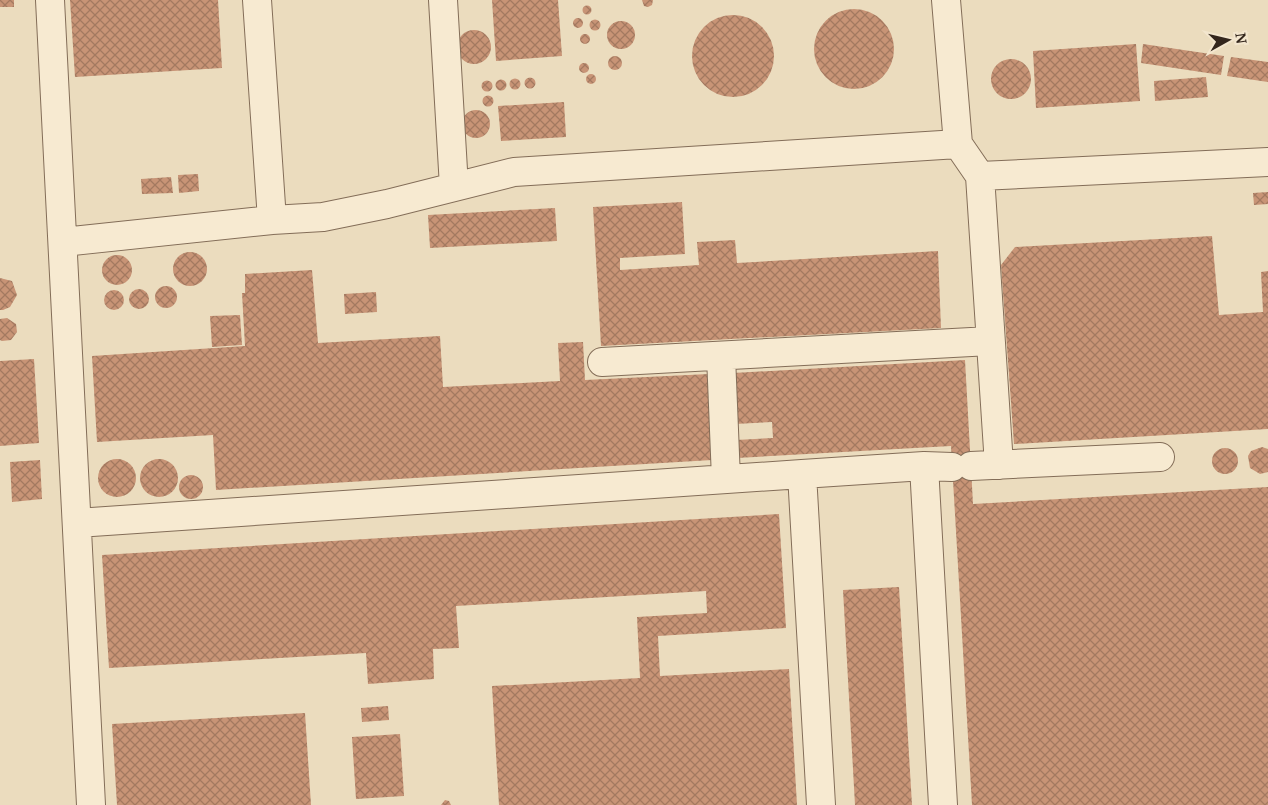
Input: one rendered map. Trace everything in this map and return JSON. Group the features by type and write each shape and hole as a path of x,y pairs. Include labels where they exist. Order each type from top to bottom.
{"lane":[{"path":"50,0 90,805"},
{"path":"257,0 272,220"},
{"path":"443,0 454,187"},
{"path":"946,0 958,144 980,176 999,465"},
{"path":"63,242 272,220 323,217 514,172 958,144"},
{"path":"980,176 1268,162"},
{"path":"602,362 990,341"},
{"path":"721,356 726,479"},
{"path":"77,523 924,466 962,467 1160,457"},
{"path":"924,466 943,805"},
{"path":"802,474 821,805"}],"building":[{"path":"0,0 14,0 14,7 0,7"},
{"path":"70,0 218,0 222,68 75,77"},
{"path":"492,0 558,0 562,56 496,61"},
{"path":"642,0 653,0 652,5 644,6"},
{"path":"587,6 591,10 587,14 583,10"},
{"path":"854,9 869,12 882,21 891,34 894,49 891,64 882,77 869,86 854,89 839,86 826,77 817,64 814,49 817,34 826,21 839,12"},
{"path":"733,15 749,18 762,27 771,40 774,56 771,72 762,85 749,94 733,97 717,94 704,85 695,72 692,56 695,40 704,27 717,18"},
{"path":"576,18 580,18 583,23 582,27 576,28 573,25 573,21"},
{"path":"593,20 597,20 600,25 599,29 593,30 590,27 590,23"},
{"path":"621,21 631,25 635,35 631,45 621,49 611,45 607,35 611,25"},
{"path":"474,30 486,35 491,47 486,59 474,64 462,59 457,47 462,35"},
{"path":"585,34 590,39 585,44 580,39"},
{"path":"1136,44 1140,101 1036,108 1033,51"},
{"path":"1143,44 1224,56 1221,75 1141,63"},
{"path":"615,56 620,58 622,63 620,68 615,70 610,68 608,63 610,58"},
{"path":"1231,57 1268,62 1268,82 1227,76"},
{"path":"1015,59 1022,62 1028,68 1031,79 1030,87 1022,96 1015,99 1007,99 1000,96 992,87 991,75 994,68 1003,60"},
{"path":"582,63 586,63 589,68 588,72 582,73 579,70 579,66"},
{"path":"591,74 596,79 591,84 586,79"},
{"path":"1206,77 1208,97 1155,101 1154,81"},
{"path":"528,78 532,78 535,83 534,87 528,88 525,85 525,81"},
{"path":"513,79 517,79 520,84 519,88 513,89 510,86 510,82"},
{"path":"499,80 503,80 506,85 505,89 499,90 496,87 496,83"},
{"path":"485,81 489,81 492,86 491,90 485,91 482,88 482,84"},
{"path":"486,96 490,96 493,101 492,105 486,106 483,103 483,99"},
{"path":"564,102 566,137 501,141 498,106"},
{"path":"476,110 486,114 490,124 486,134 476,138 466,134 462,124 466,114"},
{"path":"198,174 199,191 179,193 178,175"},
{"path":"171,177 173,193 142,194 141,179"},
{"path":"1268,192 1268,204 1254,205 1253,193"},
{"path":"682,202 685,254 620,258 620,270 699,265 697,242 735,240 737,263 938,251 941,328 601,346 593,207"},
{"path":"555,208 557,241 430,248 428,215"},
{"path":"1212,236 1219,315 1263,312 1261,272 1268,271 1268,429 1014,444 1001,265 1015,247"},
{"path":"190,252 202,257 207,269 202,281 190,286 178,281 173,269 178,257"},
{"path":"117,255 128,259 132,270 128,281 117,285 106,281 102,270 106,259"},
{"path":"312,270 318,343 440,336 443,387 560,381 558,343 583,342 585,380 709,374 712,460 216,490 213,435 97,442 92,356 245,346 242,293 245,293 245,274"},
{"path":"0,278 12,281 17,295 10,307 3,310 0,310"},
{"path":"166,286 176,293 177,297 170,307 166,308 156,301 155,297 162,287"},
{"path":"139,289 146,292 149,299 146,306 139,309 132,306 129,299 132,292"},
{"path":"110,290 118,290 124,296 124,304 118,310 110,310 104,304 104,296"},
{"path":"376,292 377,312 345,314 344,294"},
{"path":"240,315 242,345 212,347 210,316"},
{"path":"7,318 16,324 17,332 11,340 2,341 0,340 0,319"},
{"path":"34,359 39,443 0,446 0,361"},
{"path":"965,360 973,504 1268,487 1268,805 972,805 951,446 737,458 736,440 773,438 772,422 735,424 733,373"},
{"path":"1262,447 1268,449 1268,472 1260,474 1250,468 1248,456 1251,451"},
{"path":"1225,448 1234,452 1238,461 1234,470 1225,474 1216,470 1212,461 1216,452"},
{"path":"117,459 130,465 136,478 130,491 117,497 104,491 98,478 104,465"},
{"path":"159,459 172,465 178,478 172,491 159,497 146,491 140,478 146,465"},
{"path":"40,460 42,499 12,502 10,462"},
{"path":"191,475 200,478 203,487 200,496 191,499 182,496 179,487 182,478"},
{"path":"779,514 786,628 658,636 660,676 789,669 797,805 499,805 492,686 640,678 637,617 707,613 706,591 456,606 459,648 433,649 434,679 368,684 366,653 109,668 102,555"},
{"path":"899,587 912,805 855,805 843,590"},
{"path":"388,706 389,720 362,722 361,708"},
{"path":"305,713 311,805 117,805 112,724"},
{"path":"400,734 404,796 356,799 352,737"},
{"path":"445,800 449,801 451,805 441,805"}]}
